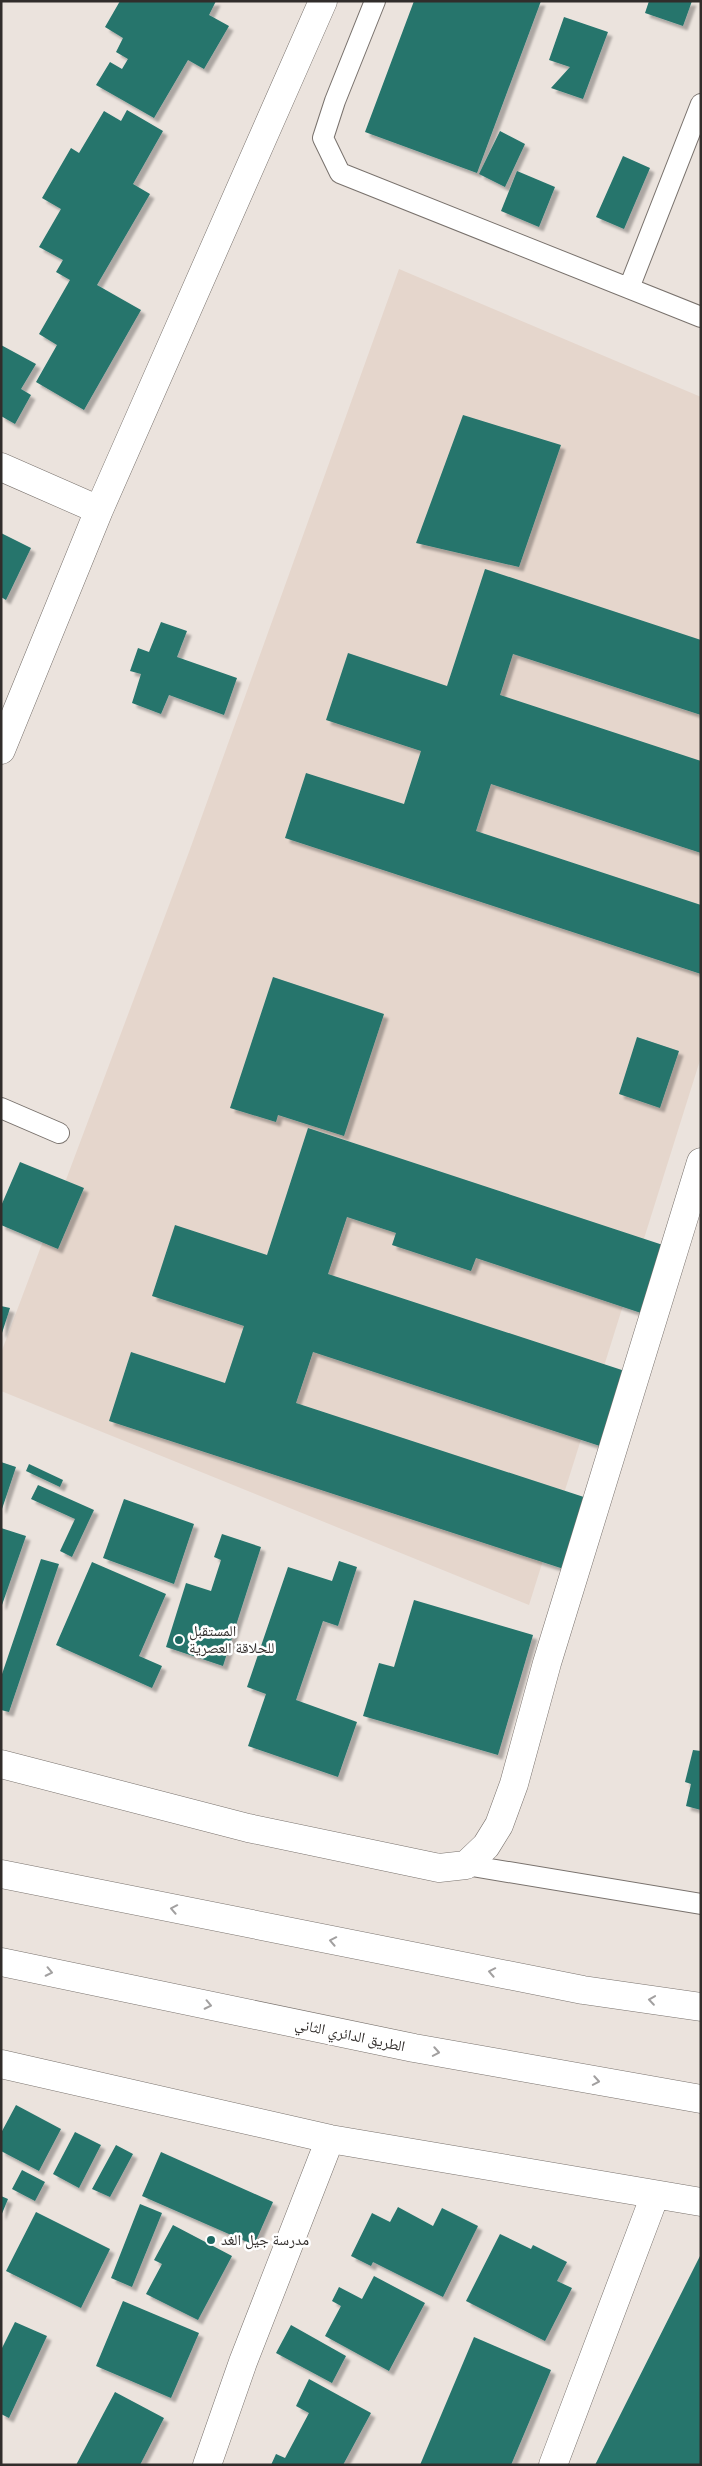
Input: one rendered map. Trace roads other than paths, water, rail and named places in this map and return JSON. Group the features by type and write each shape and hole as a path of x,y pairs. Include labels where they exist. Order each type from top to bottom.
{"main road":[{"path":"1,750 7,719 323,1"},
{"path":"1,467 99,510"},
{"path":"1,1764 248,1828 439,1868 466,1865 486,1846 499,1824 514,1784 547,1662 701,1162"},
{"path":"1,1874 583,1990 701,2007"},
{"name":"الطريق الدائري الثاني","path":"1,1962 414,2048 701,2099"},
{"path":"1,2064 330,2139 701,2202"},
{"path":"207,2465 247,2353 330,2139"},
{"path":"553,2465 655,2195"}],"lane":[{"path":"375,1 335,101 323,138 340,173 701,317"},
{"path":"629,288 701,104"},
{"path":"1,1108 59,1133"},
{"path":"466,1865 701,1904"}],"place":[{"name":"المستقبل للحلاقة العصرية","path":"179,1640"},
{"name":"مدرسة جيل الغد","path":"211,2240"}]}
